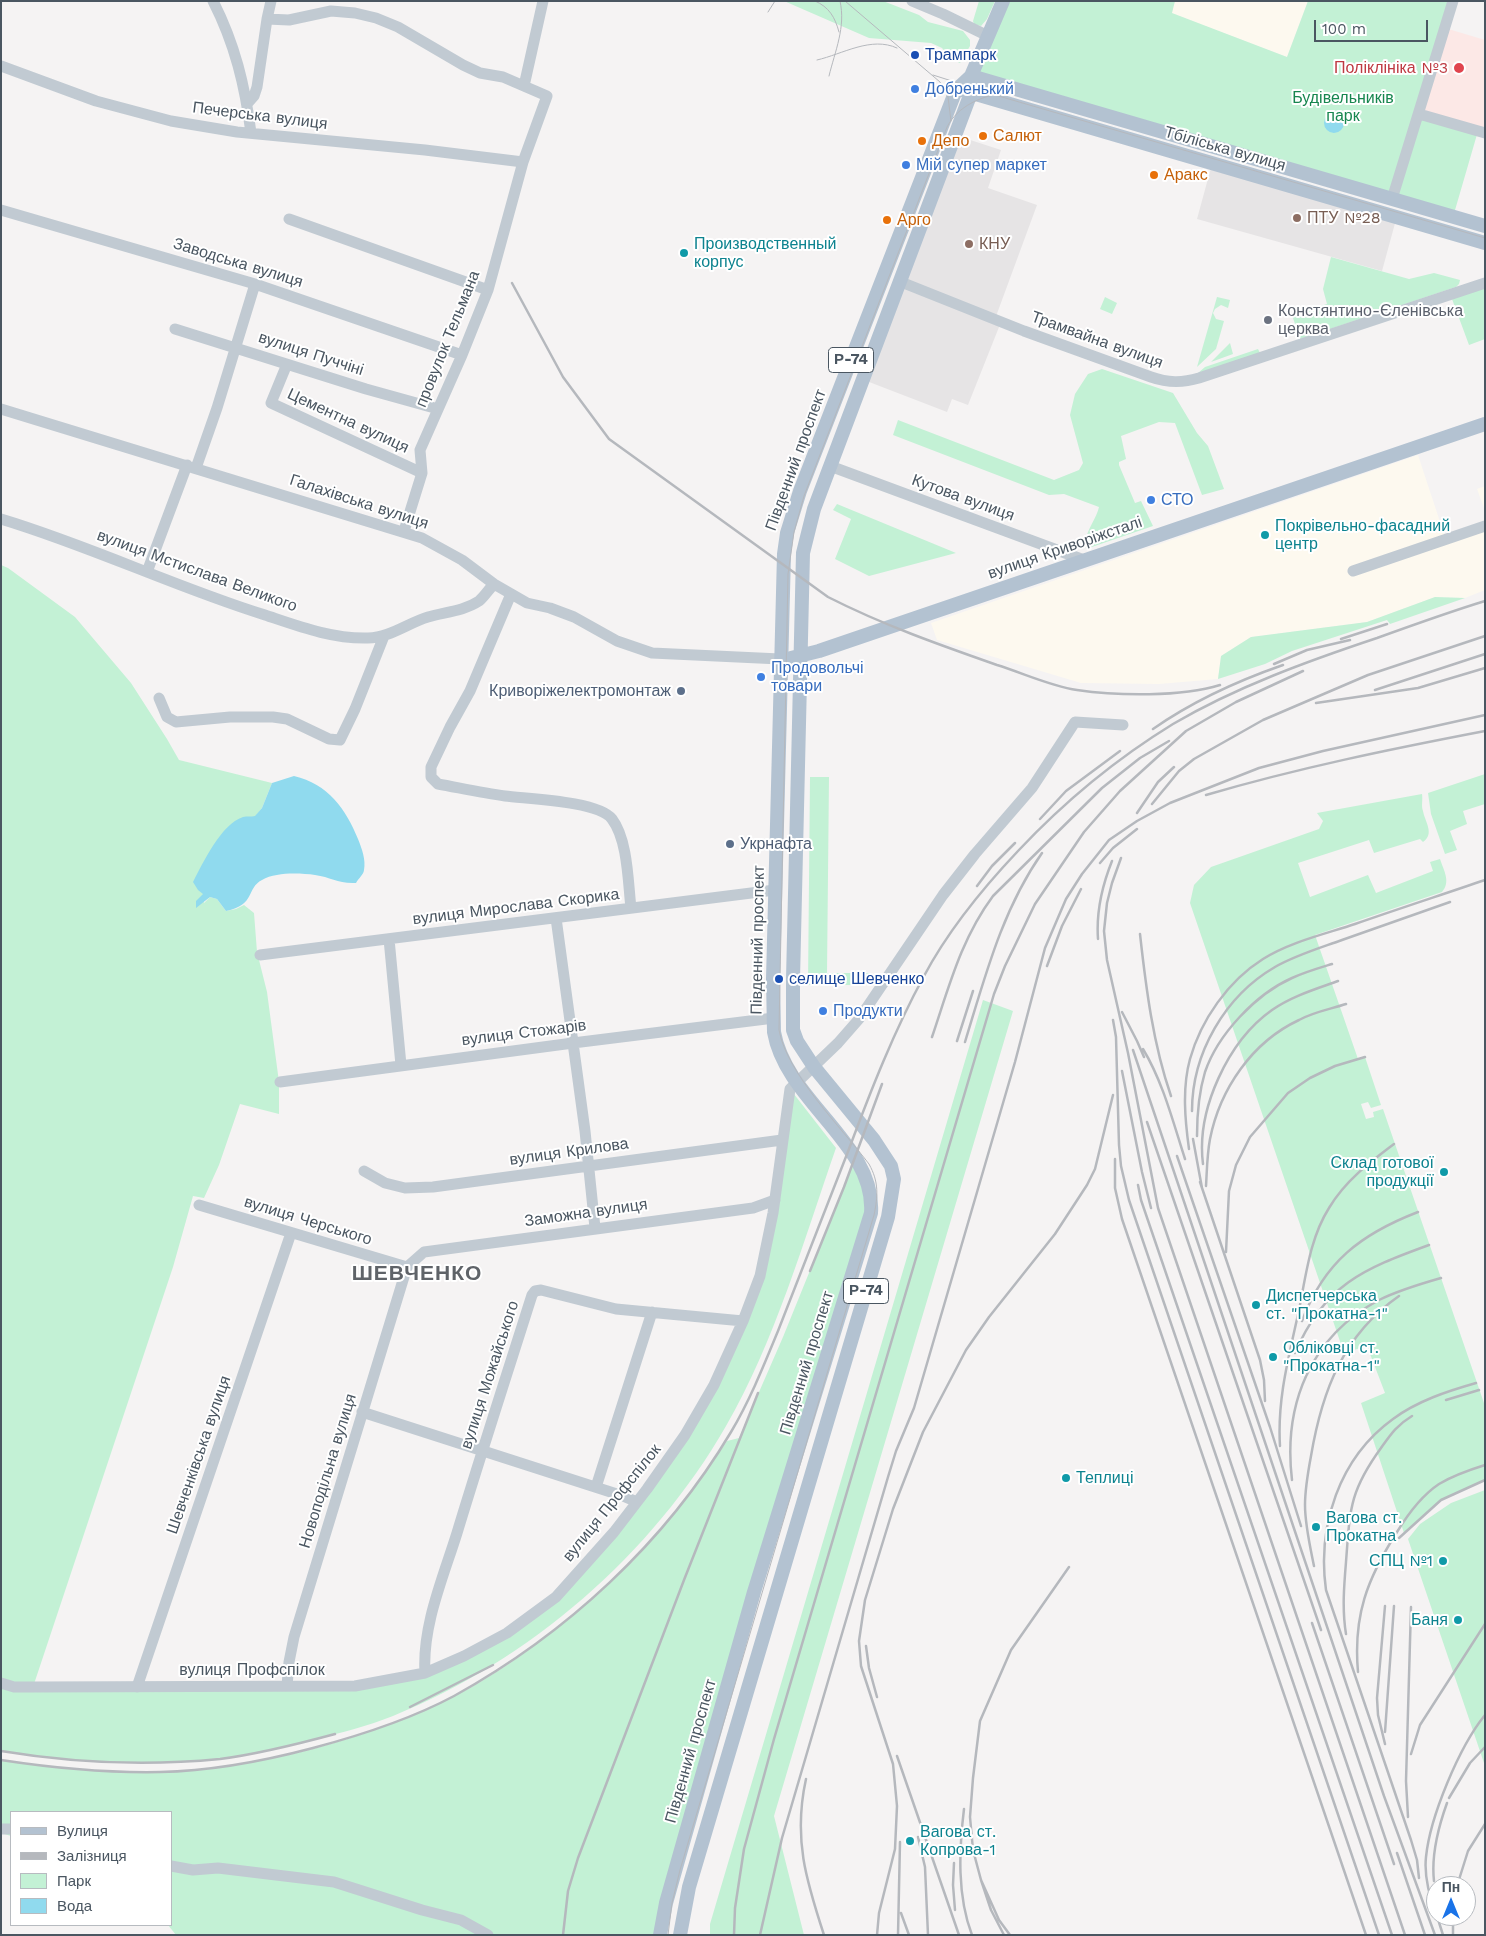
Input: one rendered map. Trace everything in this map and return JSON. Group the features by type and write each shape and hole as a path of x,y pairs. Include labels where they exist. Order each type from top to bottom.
{"main road":[{"name":"Р-74","path":"971,76 1003,1"},
{"name":"Південний проспект","path":"660,1935 666,1902 752,1601 871,1213 872,1200 866,1175 856,1158 796,1082 780,1056 774,1032 775,890 779,807 780,659 784,554 791,517 957,88 971,76"},
{"name":"Південний проспект","path":"680,1935 689,1887 888,1217 893,1191 894,1179 891,1166 874,1140 814,1067 797,1041 793,1030 803,553 814,509 971,93 971,76"},
{"name":"Тбіліська вулиця","path":"971,76 1485,226"},
{"name":"Тбіліська вулиця","path":"957,88 1485,243"},
{"name":"вулиця Криворіжсталі","path":"780,659 800,657 1485,424"}],"street":[{"path":"213,1 226,27 236,54 251,133"},
{"path":"247,104 254,96 257,88 271,1"},
{"path":"912,1 988,36"},
{"path":"1392,199 1453,1"},
{"path":"267,19 289,20 331,11 355,13 376,18 480,73 503,77 524,86 540,2"},
{"name":"Печерська вулиця","path":"1,66 96,101 171,122 251,133 523,162"},
{"name":"провулок Тельмана","path":"404,531 422,473 420,450 488,290 523,162 546,96 524,86"},
{"path":"1418,114 1485,133"},
{"name":"Заводська вулиця","path":"1,210 255,284 462,355"},
{"path":"289,219 488,290"},
{"name":"Трамвайна вулиця","path":"901,282 1150,377 1164,381 1179,382 1199,378 1485,283"},
{"path":"147,572 192,466 236,347 255,284"},
{"name":"вулиця Пуччіні","path":"175,329 366,389 438,409"},
{"name":"Цементна вулиця","path":"287,364 271,403 422,473"},
{"name":"Галахівська вулиця","path":"1,409 404,531 422,538 462,560 494,584 527,603 550,608 574,617 617,641 652,653 780,659"},
{"name":"Кутова вулиця","path":"830,466 1084,560"},
{"name":"вулиця Мстислава Великого","path":"1,519 50,534 242,608 314,631 354,637 384,636 412,622 469,606 480,600 494,584"},
{"path":"1352,571 1485,526"},
{"path":"511,594 470,691 431,767 432,777 438,784 506,796 566,802 608,815 614,822 621,839 630,908"},
{"path":"159,698 168,717 176,722 230,717 273,717 288,719 329,739 340,740 355,709 384,636"},
{"path":"796,1082 814,1067 860,1019 938,903 975,854 1032,788 1075,722 1123,725"},
{"name":"вулиця Мирослава Скорика","path":"260,955 775,890"},
{"path":"556,918 589,1166 595,1228"},
{"path":"389,939 401,1065"},
{"name":"вулиця Стожарів","path":"280,1082 774,1018"},
{"name":"вулиця Профспілок","path":"1,1683 14,1687 355,1686 425,1673 464,1656 507,1633 556,1596 614,1532 637,1502 685,1434 714,1385 743,1321 760,1276 775,1200 790,1089 796,1082"},
{"name":"вулиця Крилова","path":"364,1171 385,1183 405,1188 433,1187 782,1140"},
{"name":"Заможна вулиця","path":"407,1268 424,1252 753,1208 775,1200"},
{"name":"вулиця Черського","path":"199,1205 407,1268"},
{"name":"Шевченківська вулиця","path":"137,1687 291,1234"},
{"name":"Новоподільна вулиця","path":"287,1686 294,1637 407,1268"},
{"name":"вулиця Можайського","path":"425,1673 424,1659 430,1620 482,1451 532,1295 535,1291 541,1290 616,1309 743,1321"},
{"path":"596,1487 652,1312"},
{"path":"362,1412 596,1487 637,1502"},
{"path":"172,1866 193,1870 218,1868 334,1882 422,1910 461,1920 488,1935"}],"shaded area":[{"path":"1175,1 1308,1 1287,57 1171,13"},
{"name":"Поліклініка №3","path":"1445,28 1485,40 1485,133 1419,114"},
{"name":"КНУ","path":"955,135 1001,150 988,188 1037,205 995,319 1001,322 968,405 952,399 947,412 864,380"},
{"name":"ПТУ №28","path":"1212,164 1397,216 1382,271 1197,219"},
{"path":"1418,455 1445,537 1485,522 1485,590 1465,598 1435,597 1367,622 1251,637 1221,656 1218,679 1159,684 1081,683 937,640 931,623"},
{"path":"1485,486 1485,511 1477,489"}],"green space":[{"path":"784,1 883,1 919,15 928,22 963,31 970,40 970,46 960,63 951,59 942,48 931,43 869,38"},
{"path":"979,1 995,1 987,19 981,26 974,24 973,21"},
{"name":"Будівельників парк","path":"1003,1 1175,1 1172,13 1287,57 1308,1 1453,1 1419,114 1478,131 1453,217 971,76"},
{"path":"1331,257 1409,279 1434,273 1460,280 1456,287 1300,339 1292,315 1327,304 1323,289"},
{"path":"1485,288 1485,339 1469,345 1452,299"},
{"path":"1105,297 1117,303 1112,314 1100,309"},
{"path":"1217,297 1230,300 1228,308 1221,305 1215,309 1213,313 1216,319 1224,321 1216,349 1197,367"},
{"path":"1230,343 1233,354 1211,362"},
{"path":"1258,349 1260,353 1198,373 1205,367"},
{"path":"1102,369 1173,393 1197,433 1208,446 1224,489 1202,495 1175,423 1159,422 1121,436 1126,459 1119,462 1119,465 1135,503 1141,501 1153,526 1086,549 1086,538 1099,507 1064,494 1049,495 893,435 898,420 1054,480 1079,470 1083,463 1070,415 1075,394 1088,374"},
{"path":"837,504 956,553 869,576 835,559 851,519 833,510"},
{"path":"1,565 8,568 75,617 131,683 179,760 272,783 262,808 255,817 244,817 203,894 204,903 210,897 217,899 226,911 244,905 254,913 257,952 267,992 279,1082 279,1114 240,1104 219,1165 204,1198 193,1196 173,1267 33,1687 355,1686 425,1673 464,1656 556,1597 685,1435 760,1276 790,1089 836,1148 787,1290 759,1360 726,1426 696,1473 662,1518 624,1560 583,1598 539,1634 492,1665 444,1693 393,1716 345,1732 268,1751 219,1759 192,1761 137,1763 83,1761 1,1751"},
{"path":"1435,597 1465,598 1390,624 1387,620 1292,651 1265,664 1218,679 1221,656 1251,637 1367,622"},
{"path":"1485,774 1485,804 1463,811 1467,824 1450,831 1457,850 1445,854 1431,814 1428,793"},
{"path":"810,777 829,777 827,973 871,973 871,985 808,985"},
{"path":"1422,794 1422,809 1429,832 1427,839 1423,842 1420,839 1374,853 1369,840 1298,863 1310,897 1368,875 1376,893 1433,871 1430,862 1440,859 1446,876 1445,888 1442,892 1315,935 1358,1059 1365,1057 1381,1105 1371,1108 1368,1102 1361,1104 1366,1119 1374,1117 1373,1112 1383,1109 1485,1406 1485,1480 1441,1500 1404,1533 1361,1403 1385,1393 1367,1346 1344,1353 1190,903 1194,885 1211,867 1319,829 1323,821 1317,813"},
{"path":"983,1000 1013,1011 774,1816 804,1935 710,1935 710,1924"},
{"path":"856,1157 872,1200 660,1935 176,1935 169,1926 172,1926 172,1811 10,1811 10,1836 1,1833 1,1760 81,1770 121,1772 161,1772 236,1765 310,1750 382,1727 451,1698 490,1676 546,1636 620,1573 646,1547 694,1487 727,1441 739,1438 783,1337"},
{"path":"1485,1490 1485,1766 1408,1539 1420,1524 1451,1503"}],"water":[{"path":"1334,113 1341,116 1344,123 1341,130 1334,133 1327,130 1324,123 1327,116"},
{"path":"294,776 317,785 326,792 334,799 348,818 364,858 364,872 362,875 356,883 315,875 281,874 268,877 257,883 246,901 236,908 226,911 217,899 210,897 196,908 196,901 203,894 193,882 207,855 220,836 235,821 243,817 255,816 262,808 272,783"}],"tram line":[{"path":"768,12 775,1"},
{"path":"815,1 831,13 839,32"},
{"path":"829,76 841,30 840,1"},
{"path":"845,1 940,82 948,97 951,121"},
{"path":"817,60 867,45 877,44 897,48"},
{"path":"933,75 1002,97 1485,238"},
{"path":"668,1935 672,1903 680,1870 874,1215 876,1202 877,1189 875,1177 869,1164 816,1100 792,1064 779,1030 788,574 794,532 804,496 947,127 957,113 971,103 1004,93"}],"railway":[{"path":"512,283 563,377 609,439 828,597 912,634 1057,686 1093,692 1149,694 1187,692 1220,685"},
{"path":"1,1760 80,1769 160,1772 218,1767 294,1753 367,1732 438,1704 495,1671 535,1644 610,1582 644,1548 705,1473 731,1432 751,1395 767,1357 874,1083 903,1018 944,942 967,910 1005,865 1054,815 1091,782 1152,737 1173,724 1222,698 1299,666 1485,601"},
{"path":"1341,639 1387,624"},
{"path":"1152,804 1179,771 1194,759 1263,720 1368,675 1485,636"},
{"path":"1274,664 1307,650 1350,640"},
{"path":"1375,690 1485,654"},
{"path":"1153,729 1184,709 1216,692 1283,665"},
{"path":"1316,703 1418,688 1485,668"},
{"path":"734,1935 735,1908 744,1849 774,1739 994,994 1005,966 1035,904 1084,832 1120,791 1186,731 1236,702 1303,671"},
{"path":"760,1935 782,1838 888,1477 896,1451 914,1408 1015,1062 1045,948 1066,899 1082,874 1109,840 1137,821 1170,803 1259,768 1323,751 1485,715"},
{"path":"1206,795 1275,776 1485,731"},
{"path":"932,1037 964,946 972,929 993,896 1102,788 1140,758 1169,741"},
{"path":"1040,819 1066,791 1120,751"},
{"path":"1137,813 1158,782 1174,767"},
{"path":"1100,863 1113,848 1137,829"},
{"path":"977,886 992,866 1015,843"},
{"path":"965,1042 1005,921 1016,897 1042,853"},
{"path":"1121,858 1107,903 1104,931 1107,960 1128,1053 1158,1208 1405,1935"},
{"path":"1098,939 1100,899 1112,861"},
{"path":"1189,1149 1185,1115 1185,1093 1190,1059 1201,1030 1209,1016 1217,1003 1238,978 1263,959 1296,943 1485,880"},
{"path":"1047,966 1062,926 1081,889"},
{"path":"1192,1111 1198,1068 1205,1048 1227,1010 1257,979 1275,967 1300,955 1450,902"},
{"path":"1140,934 1155,1036 1171,1096"},
{"path":"1197,1136 1201,1087 1205,1072 1211,1058 1229,1030 1252,1005 1278,985 1302,974 1332,964"},
{"path":"1203,1164 1202,1143 1210,1100 1218,1078 1242,1040 1256,1023 1280,1005 1304,993 1338,981"},
{"path":"957,1041 973,991"},
{"path":"1206,1186 1209,1145 1215,1120 1230,1085 1241,1069 1253,1054 1282,1029 1310,1015 1346,1004"},
{"path":"1122,1012 1144,1057"},
{"path":"1113,1020 1116,1037 1119,1145 1121,1166 1129,1200 1379,1935"},
{"path":"1143,1049 1162,1089 1185,1159"},
{"path":"1133,1050 1384,1796 1435,1935"},
{"path":"1226,1252 1229,1191 1236,1165 1250,1137 1288,1093 1310,1078 1335,1066 1365,1057"},
{"path":"1122,1071 1151,1208"},
{"path":"810,1271 844,1187 882,1084"},
{"path":"877,1935 879,1913 895,1849 897,1806 893,1764 861,1666 859,1641 865,1600 893,1509 923,1432 966,1350 989,1317 1055,1234 1087,1185 1095,1169 1113,1095"},
{"path":"1147,1122 1321,1630"},
{"path":"1193,1139 1202,1188"},
{"path":"1280,1446 1282,1394 1307,1270 1317,1232 1335,1198 1367,1165 1394,1144"},
{"path":"1177,1156 1270,1427 1301,1526"},
{"path":"1115,1159 1115,1188 1122,1219 1366,1935"},
{"path":"1200,1182 1260,1360 1264,1380 1265,1401"},
{"path":"1138,1185 1141,1200 1392,1935"},
{"path":"1302,1321 1321,1282 1333,1266 1362,1241 1379,1230 1418,1212"},
{"path":"1295,1353 1306,1330 1319,1311 1348,1282 1384,1262 1429,1245"},
{"path":"1292,1480 1290,1452 1292,1425 1297,1400 1306,1376 1319,1353 1335,1333 1355,1315 1379,1300 1402,1290 1441,1278"},
{"path":"1314,1566 1307,1528 1305,1499 1310,1462 1322,1409 1338,1366 1349,1347 1363,1328 1399,1296"},
{"path":"1419,1878 1417,1860 1411,1840 1326,1590 1325,1542 1329,1518 1336,1495 1346,1473 1358,1453 1374,1435 1393,1419 1412,1407 1444,1393 1476,1383"},
{"path":"1446,1400 1479,1390"},
{"path":"563,1935 568,1891 578,1858 684,1580 758,1393"},
{"path":"1346,1634 1344,1589 1350,1515 1353,1502 1370,1463 1398,1426 1412,1416"},
{"path":"1358,1672 1358,1633 1364,1599 1370,1582 1397,1532 1415,1506 1432,1489 1456,1475 1485,1465"},
{"path":"1399,1538 1441,1500 1485,1480"},
{"path":"981,1880 973,1850 970,1817 980,1721 1011,1650 1069,1567"},
{"path":"1385,1606 1377,1698 1378,1715 1385,1744"},
{"path":"1385,1732 1394,1606"},
{"path":"1408,1817 1406,1781 1411,1607"},
{"path":"1312,1623 1394,1864"},
{"path":"1411,1754 1420,1725 1485,1624"},
{"path":"866,1646 869,1668 877,1697"},
{"path":"410,1707 493,1665"},
{"path":"1427,1876 1426,1857 1433,1822 1447,1783 1465,1745 1485,1715"},
{"path":"1,1751 83,1761 138,1763 193,1761 249,1754 335,1734"},
{"path":"1449,1798 1470,1763 1485,1747"},
{"path":"897,1756 959,1935"},
{"path":"806,1779 801,1821 803,1859 824,1935"},
{"path":"1434,1876 1436,1842 1447,1803"},
{"path":"964,1809 960,1857 962,1889 967,1920 972,1935"},
{"path":"1460,1876 1468,1851 1485,1824"},
{"path":"918,1837 925,1867 928,1935"},
{"path":"898,1935 900,1842"},
{"path":"1397,1853 1425,1935"},
{"path":"954,1863 955,1910"},
{"path":"1004,1935 991,1910 981,1880 999,1920 1010,1935"},
{"path":"901,1913 909,1935"},
{"path":"1440,1926 1443,1935"},
{"path":"1453,1926 1453,1935"}],"place":[{"name":"Трампарк","path":"915,55"},
{"name":"Поліклініка №3","path":"1459,68"},
{"name":"Добренький","path":"915,89"},
{"name":"Салют","path":"983,136"},
{"name":"Депо","path":"922,141"},
{"name":"Мій супер маркет","path":"906,165"},
{"name":"Аракс","path":"1154,175"},
{"name":"ПТУ №28","path":"1297,218"},
{"name":"Арго","path":"887,220"},
{"name":"КНУ","path":"969,244"},
{"name":"Производственный корпус","path":"684,253"},
{"name":"Констянтино-Єленівська церква","path":"1268,320"},
{"name":"СТО","path":"1151,500"},
{"name":"Покрівельно-фасадний центр","path":"1265,535"},
{"name":"Продовольчі товари","path":"761,677"},
{"name":"Криворіжелектромонтаж","path":"681,691"},
{"name":"Укрнафта","path":"730,844"},
{"name":"селище Шевченко","path":"779,979"},
{"name":"Продукти","path":"823,1011"},
{"name":"Склад готової продукції","path":"1444,1172"},
{"name":"Диспетчерська ст. \"Прокатна-1\"","path":"1256,1305"},
{"name":"Обліковці ст. \"Прокатна-1\"","path":"1273,1357"},
{"name":"Теплиці","path":"1066,1478"},
{"name":"Вагова ст. Прокатна","path":"1316,1527"},
{"name":"СПЦ №1","path":"1443,1561"},
{"name":"Баня","path":"1458,1620"},
{"name":"Вагова ст. Копрова-1","path":"910,1841"}],"district":[{"name":"ШЕВЧЕНКО","path":"417,1274"}]}
